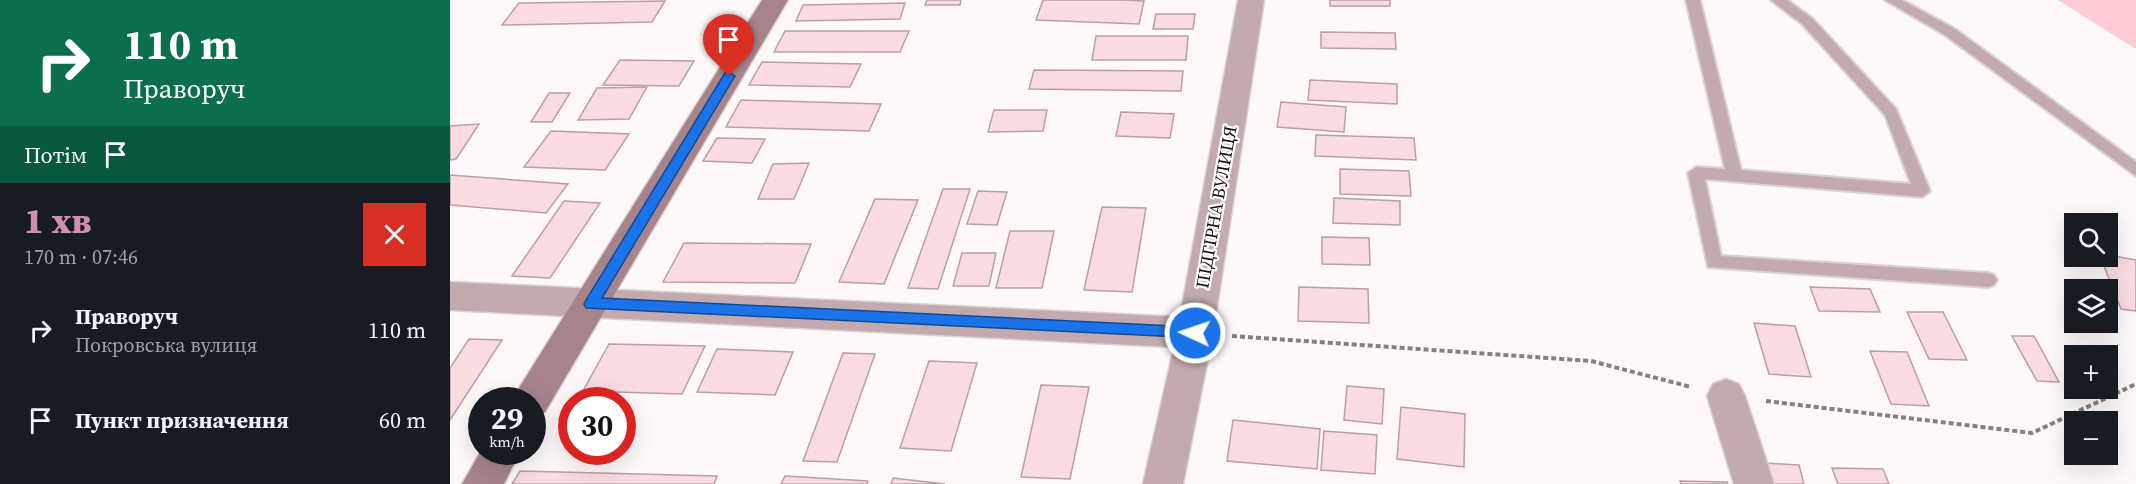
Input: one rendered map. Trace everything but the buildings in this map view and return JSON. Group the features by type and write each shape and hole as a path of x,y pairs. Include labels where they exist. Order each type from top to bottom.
{"street":[{"path":"540,387 775,0"},
{"name":"ПІДГІРНА ВУЛИЦЯ","path":"1163,484 1195,333 1251,0"},
{"path":"450,296 1195,333"},
{"path":"1726,396 1754,484"},
{"path":"482,484 493,465"}],"lane":[{"path":"1693,0 1734,176"},
{"path":"1778,0 1807,21 1891,114 1922,191 1696,172 1714,262 1988,280"},
{"path":"1892,0 1950,32 2136,170"}],"path":[{"path":"1195,333 1591,361 1726,396 2032,434 2136,384"}],"shaded area":[{"path":"2058,0 2136,0 2136,49"}],"route":[{"path":"729,76 591,304 1195,333"}]}
